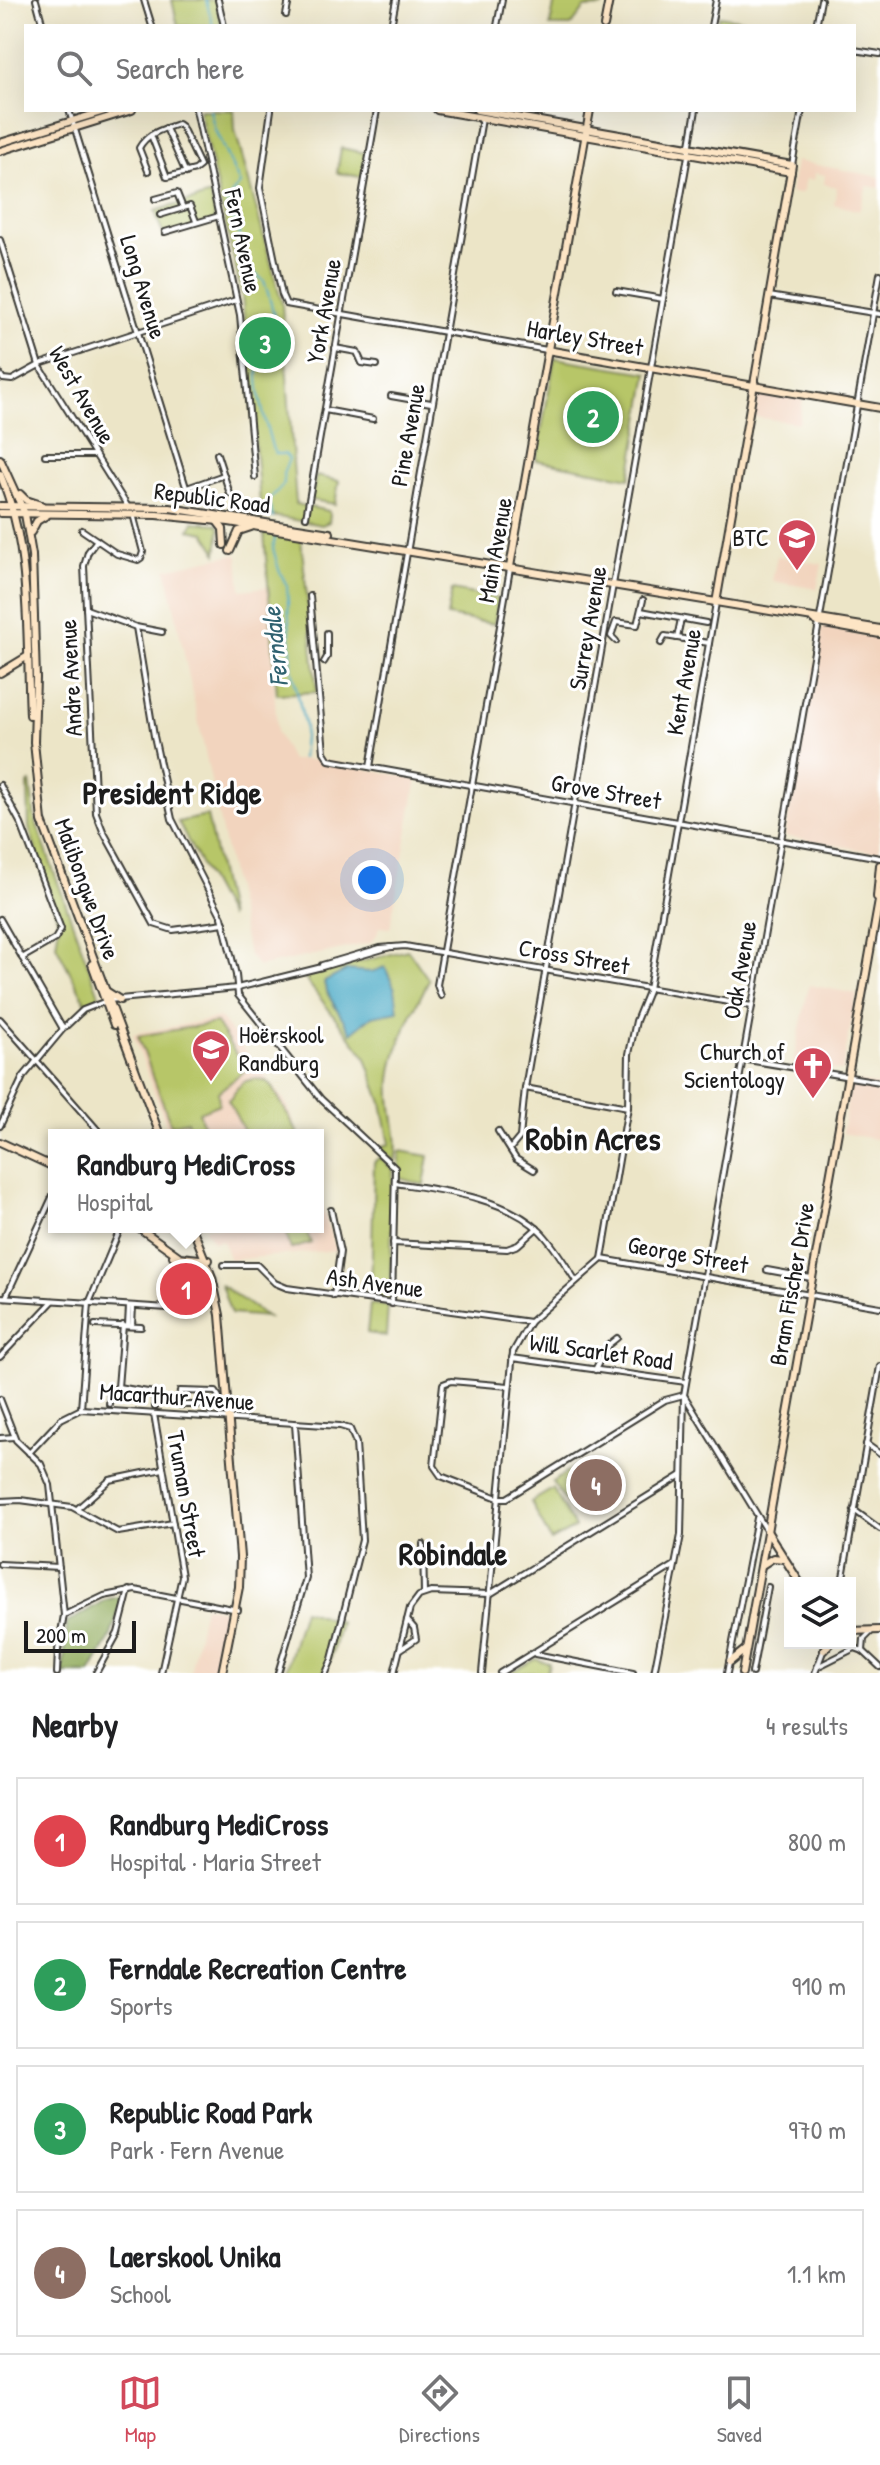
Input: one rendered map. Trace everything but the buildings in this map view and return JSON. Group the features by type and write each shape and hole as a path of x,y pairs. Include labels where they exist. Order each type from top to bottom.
{"main road":[{"path":"604,24 609,0"},
{"path":"0,151 103,112"},
{"path":"0,143 124,112"},
{"path":"482,112 792,168"},
{"name":"Main Avenue","path":"510,567 590,112"},
{"name":"Kent Avenue","path":"716,603 792,168"},
{"name":"Harley Street","path":"547,350 880,408"},
{"name":"Malibongwe Drive","path":"0,459 20,536 32,656"},
{"name":"Malibongwe Drive","path":"0,474 24,511 30,540 33,769 38,815 104,998 157,1129"},
{"path":"0,499 9,486 26,500 49,511 33,525 30,540"},
{"name":"Republic Road","path":"0,506 14,511"},
{"name":"Republic Road","path":"0,514 14,511 170,508 206,512 880,631"},
{"name":"Republic Road","path":"131,511 263,526 407,549"},
{"path":"0,514 14,523 20,536"},
{"path":"215,520 222,526 224,545"},
{"path":"230,551 243,528 263,526"},
{"path":"0,673 32,656"},
{"name":"Bram Fischer Drive","path":"742,1673 879,897 880,865"},
{"path":"104,998 121,1000 114,1011"},
{"name":"Malibongwe Drive","path":"104,998 114,1011 157,1129"},
{"path":"0,1142 48,1164"},
{"path":"146,1233 214,1287"},
{"path":"196,1233 224,1322 241,1569 237,1610 222,1673"},
{"path":"170,1251 184,1258 207,1260"},
{"path":"207,1260 221,1324 231,1419"},
{"name":"Will Scarlet Road","path":"767,1531 796,1577"},
{"path":"761,1565 773,1558 784,1559"},
{"path":"730,1662 747,1649"}],"street":[{"path":"36,0 42,24"},
{"path":"144,0 151,24"},
{"path":"218,0 224,24"},
{"path":"286,15 289,0"},
{"path":"391,24 396,0"},
{"path":"497,24 502,0"},
{"path":"711,24 716,0"},
{"path":"816,24 821,0"},
{"path":"856,50 880,54"},
{"name":"Long Avenue","path":"70,112 190,500"},
{"name":"Fern Avenue","path":"196,112 244,343 255,477"},
{"name":"Harley Street","path":"271,112 260,188 285,303 341,316 547,350"},
{"name":"York Avenue","path":"306,517 377,112"},
{"name":"Pine Avenue","path":"370,767 482,112"},
{"name":"Surrey Avenue","path":"510,1149 520,1137 525,1088 696,112"},
{"name":"Kent Avenue","path":"792,168 802,112"},
{"path":"148,171 139,146 151,135 181,125 200,165"},
{"path":"166,128 186,173"},
{"path":"151,135 167,177 208,164"},
{"path":"155,199 177,193 183,208"},
{"path":"160,215 191,206 196,221"},
{"path":"165,232 219,216"},
{"name":"West Avenue","path":"0,240 39,365 131,511 143,552 141,558 134,560 123,557 97,540"},
{"name":"Oak Avenue","path":"654,1673 682,1531 682,1414 686,1382 880,274"},
{"path":"616,291 663,299"},
{"path":"769,296 880,314"},
{"path":"2,377 12,380 39,365 237,300"},
{"path":"335,348 357,352 362,363 377,365"},
{"path":"391,396 431,403"},
{"path":"325,410 373,419"},
{"path":"217,454 230,494"},
{"path":"45,455 95,455"},
{"path":"187,488 224,475"},
{"path":"82,530 97,540"},
{"name":"Andre Avenue","path":"97,540 85,560 86,609 96,808 103,831 154,924 173,930 224,923"},
{"name":"Main Avenue","path":"441,996 437,985 510,567"},
{"path":"310,596 320,662 327,657 327,633"},
{"path":"616,641 611,636 616,622 639,623 643,600"},
{"name":"Kent Avenue","path":"602,1259 628,1107 632,1036 649,989 716,603"},
{"path":"86,609 136,627 162,632"},
{"path":"641,611 706,623"},
{"path":"677,638 681,619"},
{"path":"136,627 154,736 173,823 224,923 239,997 321,1099 393,1165 392,1304"},
{"path":"661,643 664,636 709,643"},
{"name":"Grove Street","path":"320,662 327,759 880,858"},
{"path":"0,785 24,829 60,933 22,958"},
{"path":"0,919 63,1029"},
{"name":"Cross Street","path":"121,1000 237,988 390,947 405,946 752,1006"},
{"path":"0,1126 20,1081 78,1014 104,998"},
{"path":"0,1019 97,1129"},
{"path":"742,1059 880,1082"},
{"path":"525,1088 628,1107"},
{"path":"498,1131 516,1159 534,1170"},
{"path":"395,1183 467,1195 519,1216 537,1228 576,1281"},
{"path":"48,1205 3,1297 168,1308"},
{"path":"331,1210 340,1252 334,1296"},
{"path":"393,1243 507,1249 518,1245 537,1228"},
{"path":"81,1409 89,1303 118,1233"},
{"path":"482,1673 512,1358 530,1322 602,1259"},
{"name":"George Street","path":"602,1259 880,1307"},
{"name":"Ash Avenue","path":"224,1265 254,1264 282,1287 530,1322"},
{"path":"767,1270 811,1278"},
{"path":"0,1357 54,1301"},
{"path":"109,1404 110,1393 118,1387 131,1306"},
{"path":"95,1325 141,1327"},
{"path":"595,1370 607,1346 617,1338"},
{"name":"Will Scarlet Road","path":"512,1358 686,1382"},
{"path":"843,1577 880,1366"},
{"path":"509,1386 451,1381 443,1384 435,1470 441,1476 498,1498 510,1496 668,1398 684,1395"},
{"path":"118,1387 154,1393 155,1407"},
{"path":"179,1391 216,1392 219,1395 217,1406 187,1406 178,1403 179,1391"},
{"name":"Will Scarlet Road","path":"684,1395 767,1531"},
{"path":"0,1399 14,1436 45,1472 52,1504 64,1615 57,1673"},
{"path":"186,1416 187,1406"},
{"name":"Macarthur Avenue","path":"29,1453 61,1419 81,1409 340,1426 352,1431 356,1443 362,1538 326,1673"},
{"name":"Truman Street","path":"154,1414 182,1576 161,1673"},
{"path":"682,1414 696,1416"},
{"path":"278,1673 306,1578 295,1423"},
{"path":"0,1438 14,1436"},
{"path":"866,1444 880,1454"},
{"path":"77,1509 110,1480 163,1469"},
{"path":"394,1673 412,1605 424,1593 490,1594 682,1475"},
{"path":"0,1501 20,1500 77,1509 118,1532 173,1523"},
{"path":"854,1510 880,1529"},
{"path":"727,1673 758,1516"},
{"path":"423,1544 424,1593"},
{"path":"0,1564 59,1567"},
{"path":"500,1673 676,1565"},
{"path":"752,1673 768,1587"},
{"path":"64,1615 104,1596 129,1590 237,1610"},
{"path":"96,1673 118,1633 129,1590"},
{"path":"399,1650 416,1639 414,1628 407,1620"},
{"path":"863,1651 864,1639 876,1630"},
{"path":"816,1670 853,1648 863,1651 880,1667"},
{"path":"816,1670 825,1649"},
{"path":"532,1653 633,1673"}],"shaded area":[{"path":"796,161 880,177 880,188 867,186 859,211 834,204 837,187 824,184 825,175 815,173 813,180 806,179 800,194 790,193"},
{"path":"764,392 803,399 799,423 754,417 758,396"},
{"path":"235,554 238,557 241,590 268,587 277,733 291,760 323,760 417,779 390,928 379,927 370,943 258,967 248,954 166,569"},
{"name":"BTC","path":"777,556 822,564 817,589 772,581"},
{"path":"822,627 880,638 879,853 785,836"},
{"path":"809,985 857,994 842,1071 793,1063"},
{"name":"Hoërskool Randburg","path":"220,1018 286,1103 297,1129 168,1129 133,1034"},
{"path":"851,1081 880,1086 880,1140 842,1133"},
{"path":"324,1213 336,1250 230,1260 222,1240 213,1242 208,1233 324,1233"},
{"path":"204,1606 229,1611 215,1673 190,1673"}],"green space":[{"path":"172,0 216,0 222,24 178,24"},
{"path":"555,0 603,0 602,7 585,8 573,24 550,24"},
{"path":"719,16 763,23 763,24 717,24"},
{"path":"199,112 234,112 235,130 282,304 296,504 328,511 329,522 322,525 261,514 242,295"},
{"path":"341,148 366,153 362,177 337,173"},
{"path":"211,195 216,223 164,237 155,211"},
{"path":"555,358 648,373 630,478 536,460"},
{"path":"316,476 339,481 335,504 311,500"},
{"path":"194,522 217,524 220,528 217,553 205,533 189,530"},
{"path":"264,533 301,539 317,692 277,694"},
{"path":"452,590 499,599 494,624 447,616"},
{"path":"30,782 35,819 99,995 88,1007 56,945 59,924 29,828"},
{"path":"207,816 229,918 178,822"},
{"path":"408,950 429,980 405,1028 393,1067 391,1090 395,1162 378,1147 390,1144 382,1103 365,1056 303,976"},
{"path":"216,1023 246,1070 218,1092 219,1104 199,1112 203,1125 191,1129 187,1121 171,1125 138,1036"},
{"path":"248,1080 268,1082 296,1129 243,1129 228,1100"},
{"path":"400,1151 429,1156 424,1185 399,1178"},
{"path":"380,1157 393,1170 390,1297 386,1299 371,1297 374,1162"},
{"path":"286,1233 307,1233 311,1243 291,1249"},
{"path":"221,1285 267,1317 231,1314"},
{"path":"370,1304 388,1306 386,1336 367,1333"},
{"path":"574,1468 594,1497 573,1512 552,1482"},
{"path":"553,1489 575,1528 551,1541 531,1502"},
{"path":"123,1598 110,1638 90,1673 63,1673 67,1623 105,1600"},
{"path":"303,1610 340,1622 331,1658 323,1673 285,1673"},
{"path":"536,1659 549,1663 547,1673 509,1673"}],"water":[{"path":"385,967 395,989 398,1011 372,1016 351,1033 324,982 347,970 371,972"}],"waterway":[{"name":"Ferndale","path":"206,0 212,24"},
{"name":"Ferndale","path":"210,112 215,130 240,184 228,199 227,209 236,224 250,269 264,281 280,337 278,346 262,357 258,376 261,403 273,450 289,459 283,474 284,484 268,501 273,518"},
{"name":"Ferndale","path":"276,533 273,548 287,586 292,669 305,727 302,758"}],"place":[{"name":"Republic Road Park","path":"265,343"},
{"name":"Ferndale Recreation Centre","path":"593,417"},
{"name":"BTC","path":"797,572"},
{"name":"Hoërskool Randburg","path":"211,1083"},
{"name":"Church of Scientology","path":"813,1100"},
{"name":"Randburg MediCross","path":"186,1289"},
{"name":"Laerskool Unika","path":"596,1485"}],"district":[{"name":"President Ridge","path":"172,793"},
{"name":"Robin Acres","path":"593,1139"},
{"name":"Robindale","path":"453,1554"}]}
